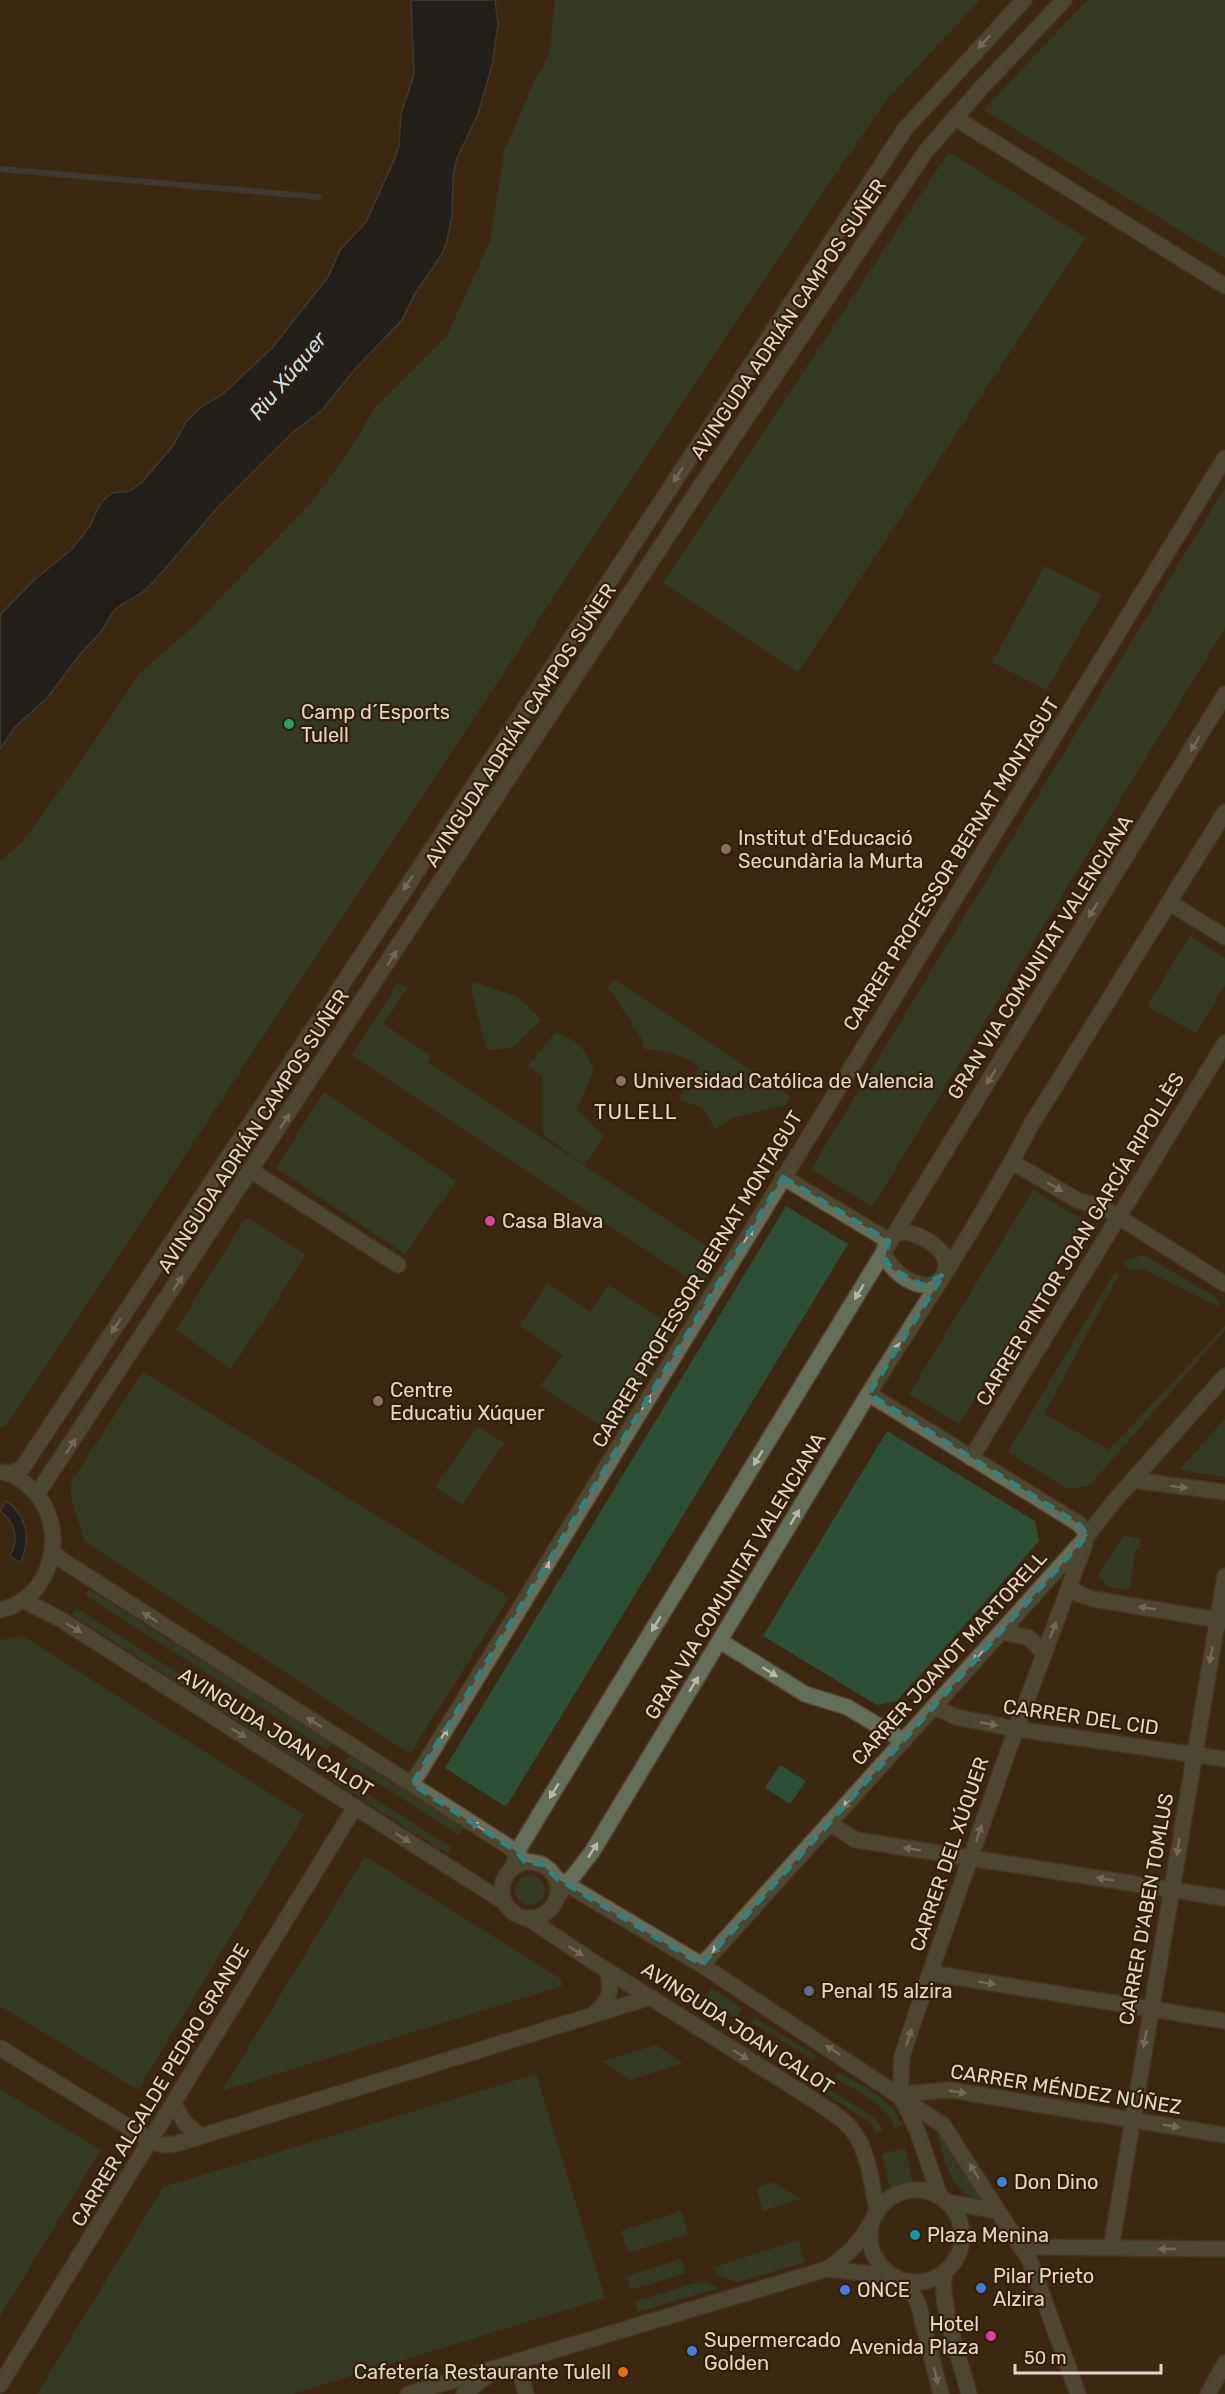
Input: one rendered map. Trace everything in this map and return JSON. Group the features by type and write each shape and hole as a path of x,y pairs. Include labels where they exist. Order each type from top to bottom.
{"street":[{"name":"AVINGUDA ADRIÁN CAMPOS SUÑER","path":"4,1472 23,1467 904,129 1024,0"},
{"name":"AVINGUDA ADRIÁN CAMPOS SUÑER","path":"38,1494 711,472 927,151 1064,0"},
{"path":"955,118 1225,285"},
{"name":"CARRER PROFESSOR BERNAT MONTAGUT","path":"412,1784 1225,458"},
{"name":"GRAN VIA COMUNITAT VALENCIANA","path":"518,1860 889,1241 1225,694"},
{"name":"GRAN VIA COMUNITAT VALENCIANA","path":"560,1886 592,1852 1012,1162 1031,1125 1225,812"},
{"path":"1170,903 1225,936"},
{"name":"CARRER PINTOR JOAN GARCÍA RIPOLLÈS","path":"971,1458 1225,1042"},
{"path":"1012,1162 1078,1201 1101,1206 1225,1284"},
{"path":"252,1171 398,1265"},
{"path":"783,1177 889,1241"},
{"path":"903,1232 927,1241 942,1252 945,1258 944,1274 938,1281 923,1285 892,1269 885,1258 889,1241 896,1234 903,1232"},
{"name":"CARRER JOANOT MARTORELL","path":"702,1965 1088,1535 1132,1480 1225,1376"},
{"path":"869,1394 1079,1524 1088,1535"},
{"path":"0,1610 23,1600 38,1587 48,1570 53,1552 54,1531 48,1512 38,1494 24,1482 4,1472"},
{"path":"1132,1480 1225,1492"},
{"name":"CARRER DEL XÚQUER","path":"900,2094 902,2056 970,1857 1088,1535"},
{"name":"AVINGUDA JOAN CALOT","path":"53,1552 82,1573 412,1784 518,1860"},
{"name":"CARRER D'ABEN TOMLUS","path":"1111,2248 1193,1754 1221,1620 1225,1576"},
{"path":"1069,1587 1093,1599 1221,1620"},
{"name":"AVINGUDA JOAN CALOT","path":"23,1600 60,1619 504,1902"},
{"path":"1001,1632 1028,1637 1044,1653"},
{"path":"720,1641 805,1694 847,1707 904,1741"},
{"name":"CARRER DEL CID","path":"934,1707 956,1718 1016,1729 1225,1759"},
{"name":"CARRER ALCALDE PEDRO GRANDE","path":"0,2385 355,1807"},
{"path":"829,1823 856,1840 1225,1898"},
{"path":"518,1860 543,1865 560,1886 553,1905 546,1912 528,1918 514,1913 504,1902 502,1892 503,1883 518,1860"},
{"name":"AVINGUDA JOAN CALOT","path":"560,1886 702,1965 900,2094"},
{"name":"AVINGUDA JOAN CALOT","path":"528,1918 809,2097 853,2130 871,2178 874,2216"},
{"path":"593,2015 609,1998 611,1987 607,1970"},
{"path":"930,1973 1225,2021"},
{"path":"0,2048 151,2141 163,2145 176,2144 651,1997"},
{"name":"CARRER MÉNDEZ NÚÑEZ","path":"900,2094 950,2091 1225,2135"},
{"path":"900,2094 944,2199 954,2211 962,2232 958,2254 945,2271 943,2282 946,2306 969,2394"},
{"path":"900,2094 943,2125 1030,2261 1078,2394"},
{"path":"173,2103 185,2123 200,2136"},
{"path":"411,2394 827,2269 863,2239 874,2216 891,2197 910,2190 930,2192 944,2199 998,2211"},
{"path":"874,2216 871,2247 883,2268 899,2278 918,2303 941,2394"},
{"path":"1021,2247 1225,2249"},
{"path":"827,2269 926,2280 945,2271"},
{"path":"517,2361 526,2394"},
{"path":"1208,2394 1225,2363"},
{"path":"464,2394 499,2366"}],"highlighted area":[{"path":"783,1177 889,1241 885,1258 892,1269 923,1285 944,1274 869,1394 1079,1524 1088,1535 702,1965 556,1878 543,1865 525,1862 517,1852 412,1784"}],"green space":[{"name":"Camp d´Esports Tulell","path":"555,0 980,0 886,100 740,315 6,1426 0,1428 0,862 24,840 140,673 194,626 315,498 349,451 375,408 447,336 490,241 504,152 533,84 549,55"},
{"path":"1087,0 1225,0 1225,258 984,110"},
{"path":"949,152 1086,238 798,672 663,583"},
{"path":"1225,488 1225,628 872,1207 811,1169"},
{"path":"1045,566 1102,595 1046,690 992,662"},
{"path":"1190,936 1225,958 1225,985 1196,1033 1147,1006"},
{"path":"614,979 790,1096 786,1105 732,1118 715,1129 703,1108 679,1100 700,1066 673,1054 644,1049 642,1039 608,987"},
{"path":"474,982 518,997 541,1020 512,1048 487,1050 471,989"},
{"path":"398,983 407,988 384,1024 431,1056 427,1062 720,1255 700,1286 352,1055"},
{"path":"556,1032 580,1046 594,1069 577,1110 604,1136 585,1165 546,1137 542,1126 542,1076 528,1066"},
{"path":"324,1092 456,1181 405,1254 276,1168"},
{"path":"1033,1190 1083,1220 959,1424 909,1394"},
{"path":"786,1206 848,1244 506,1807 445,1768"},
{"path":"246,1217 305,1254 279,1298 231,1369 176,1330"},
{"path":"1144,1255 1219,1299 1219,1307 1143,1269 1130,1270 1123,1262"},
{"path":"1114,1273 1119,1275 1044,1414 1109,1450 1225,1326 1225,1330 1089,1486 1068,1489 1008,1452"},
{"path":"547,1283 590,1312 608,1285 676,1328 609,1431 540,1386 563,1355 520,1326"},
{"path":"143,1372 509,1597 410,1754 84,1541 71,1496 71,1482"},
{"path":"1225,1419 1225,1477 1181,1470 1181,1468"},
{"path":"478,1426 504,1443 462,1505 435,1487"},
{"path":"887,1431 1035,1521 1039,1541 897,1701 877,1705 763,1636"},
{"path":"1123,1536 1141,1538 1139,1550 1135,1550 1130,1590 1109,1587 1099,1577"},
{"path":"89,1589 332,1743 327,1750 85,1595"},
{"path":"76,1608 319,1763 314,1770 72,1615"},
{"path":"23,1636 304,1815 138,2090 0,2006 0,1640"},
{"path":"350,1755 464,1828 459,1835 345,1762"},
{"path":"780,1765 806,1781 790,1804 765,1788"},
{"path":"337,1775 451,1847 447,1854 333,1781"},
{"path":"365,1856 561,1979 562,1986 222,2091"},
{"path":"530,1875 541,1879 545,1890 541,1901 530,1905 519,1901 515,1890 519,1879"},
{"path":"711,1988 742,2008 736,2018 705,1998"},
{"path":"755,2018 816,2055 813,2060 752,2023"},
{"path":"744,2034 805,2071 801,2077 741,2039"},
{"path":"656,2045 683,2063 630,2080 603,2061"},
{"path":"839,2072 884,2100 902,2125 895,2128 891,2119 878,2105 835,2078"},
{"path":"536,2074 605,2298 292,2394 37,2394 163,2187"},
{"path":"827,2088 875,2118 883,2131 876,2133 871,2123 824,2093"},
{"path":"0,2089 101,2150 0,2316"},
{"path":"937,2131 982,2200 971,2197 956,2183 946,2163"},
{"path":"905,2148 913,2183 890,2188 882,2154"},
{"path":"774,2182 800,2199 763,2211 756,2188"},
{"path":"681,2211 688,2234 629,2253 621,2231"},
{"path":"799,2240 805,2262 737,2282 717,2275 714,2267"},
{"path":"681,2259 685,2273 631,2290 627,2276"},
{"path":"708,2283 718,2288 638,2312 635,2302 691,2284"}],"water":[{"name":"Riu Xúquer","path":"411,0 495,0 498,24 492,65 478,114 457,158 453,176 452,216 442,254 414,295 402,320 355,369 322,410 292,433 218,507 143,592 113,612 100,633 81,653 48,697 15,727 0,749 0,615 34,580 72,549 90,526 99,506 105,499 112,493 130,491 141,483 173,446 186,422 201,407 223,394 272,348 328,277 340,250 366,222 399,146 401,114 414,75"},
{"path":"6,1501 19,1514 25,1529 26,1546 20,1563 10,1556 15,1538 13,1526 0,1511"}],"waterway":[{"path":"0,169 319,197"}],"place":[{"name":"Camp d´Esports Tulell","path":"289,724"},
{"name":"Institut d'Educació Secundària la Murta","path":"726,849"},
{"name":"Universidad Católica de Valencia","path":"621,1081"},
{"name":"Casa Blava","path":"490,1221"},
{"name":"Centre Educatiu Xúquer","path":"378,1401"},
{"name":"Penal 15 alzira","path":"809,1991"},
{"name":"Don Dino","path":"1002,2182"},
{"name":"Plaza Menina","path":"915,2235"},
{"name":"Pilar Prieto Alzira","path":"981,2288"},
{"name":"ONCE","path":"845,2290"},
{"name":"Hotel Avenida Plaza","path":"991,2336"},
{"name":"Supermercado Golden","path":"692,2351"},
{"name":"Cafetería Restaurante Tulell","path":"623,2372"}],"district":[{"name":"TULELL","path":"636,1112"}]}
